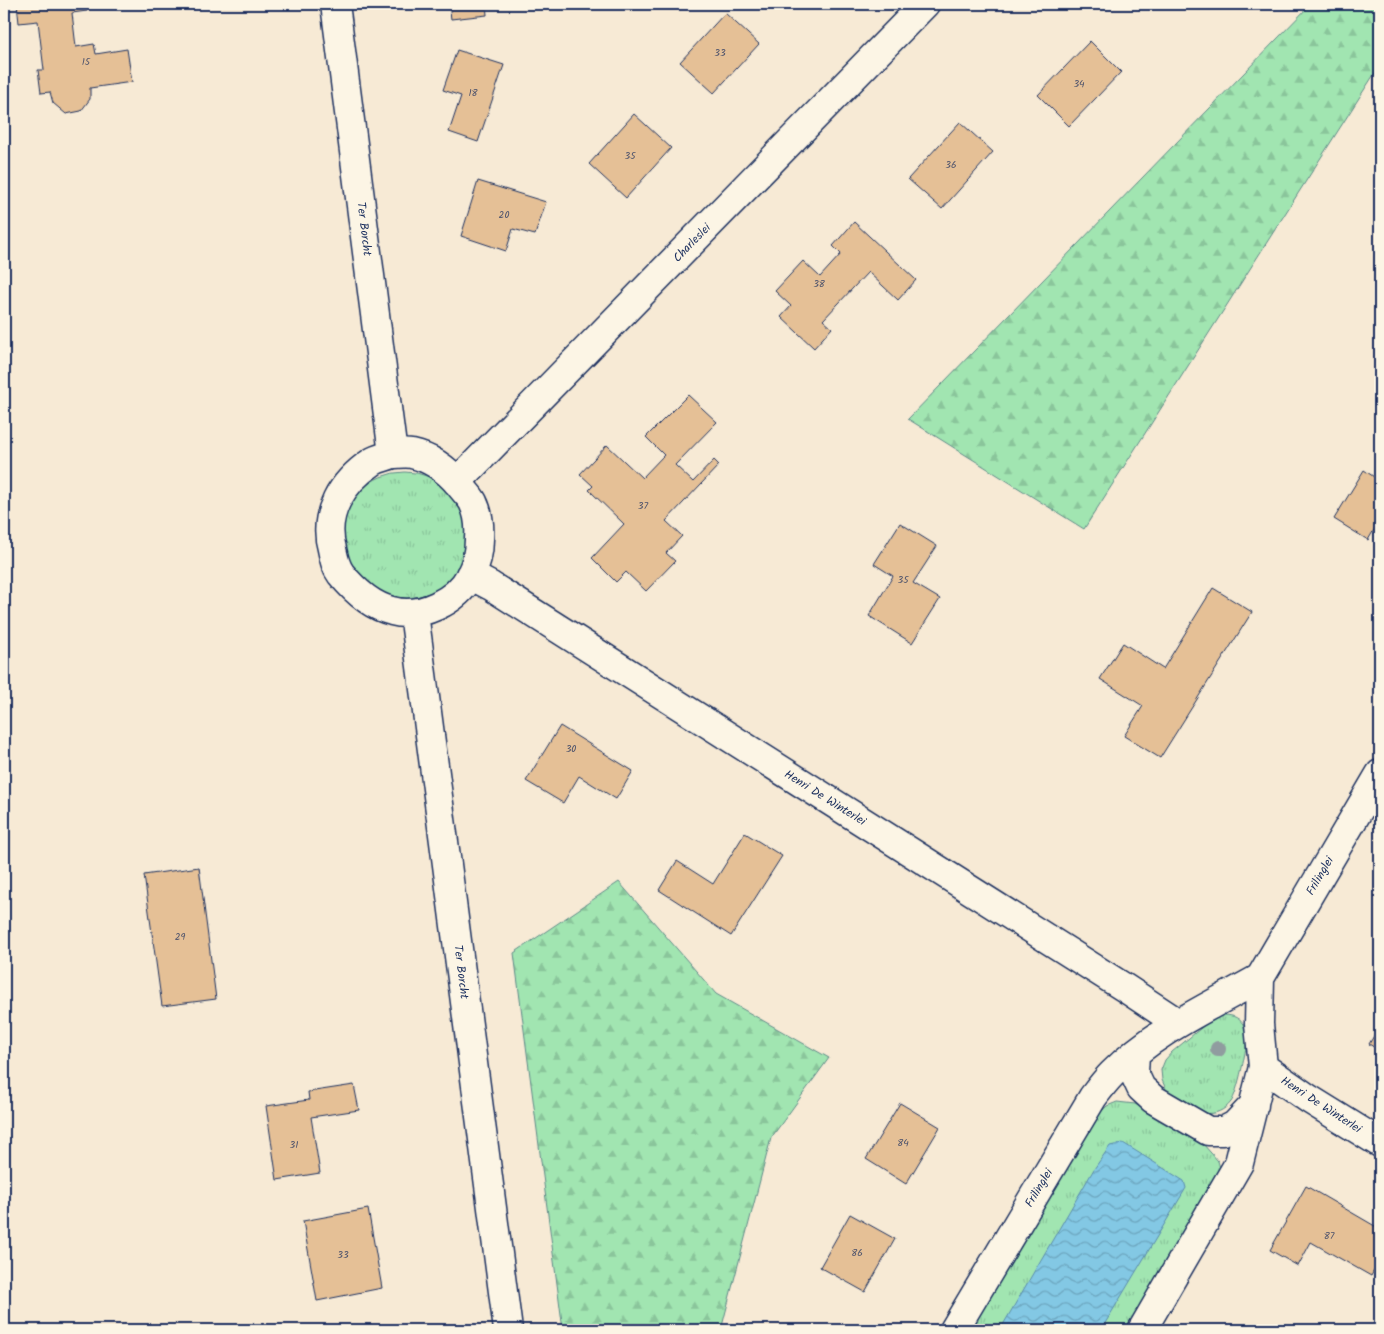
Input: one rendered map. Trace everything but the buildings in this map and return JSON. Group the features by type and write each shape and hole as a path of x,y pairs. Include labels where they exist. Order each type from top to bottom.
{"street":[{"name":"Ter Borcht","path":"335,4 393,454"},
{"name":"Charleslei","path":"457,482 925,4"},
{"path":"393,454 411,454 430,461 446,470 457,482 473,501 480,523 479,550 470,576 459,590 435,607 414,613 393,612 370,601 352,587 336,567 329,540 330,517 334,504 354,476 373,462 393,454"},
{"name":"Henri De Winterlei","path":"470,576 491,586 1178,1023"},
{"name":"Ter Borcht","path":"414,613 508,1330"},
{"name":"Frilinglei","path":"1142,1330 1240,1163 1263,1066 1259,1024 1260,978 1380,774"},
{"name":"Frilinglei","path":"954,1330 1093,1097 1112,1074 1135,1054 1178,1023 1260,978"},
{"path":"1135,1054 1134,1073 1141,1088 1153,1099 1208,1130 1223,1130 1235,1125 1254,1105"},
{"name":"Henri De Winterlei","path":"1263,1066 1309,1099 1380,1143"}],"green space":[{"path":"1311,4 1380,4 1380,65 1084,529 908,419"},
{"path":"405,472 429,477 450,490 463,511 468,535 463,559 450,580 429,593 405,598 381,593 360,580 347,559 342,535 347,511 360,490 381,477"},
{"path":"619,882 716,994 829,1058 771,1138 721,1330 563,1330 514,953"},
{"path":"1222,1015 1234,1016 1243,1024 1247,1034 1246,1048 1239,1080 1231,1102 1220,1111 1205,1113 1168,1094 1162,1080 1161,1070 1165,1060 1172,1052 1212,1019"},
{"path":"1117,1102 1135,1104 1203,1144 1218,1161 1220,1168 1132,1330 970,1330 1097,1115 1107,1106"}],"water":[{"path":"1123,1143 1184,1181 1186,1188 1101,1330 1000,1330 1094,1169 1110,1146"}]}
